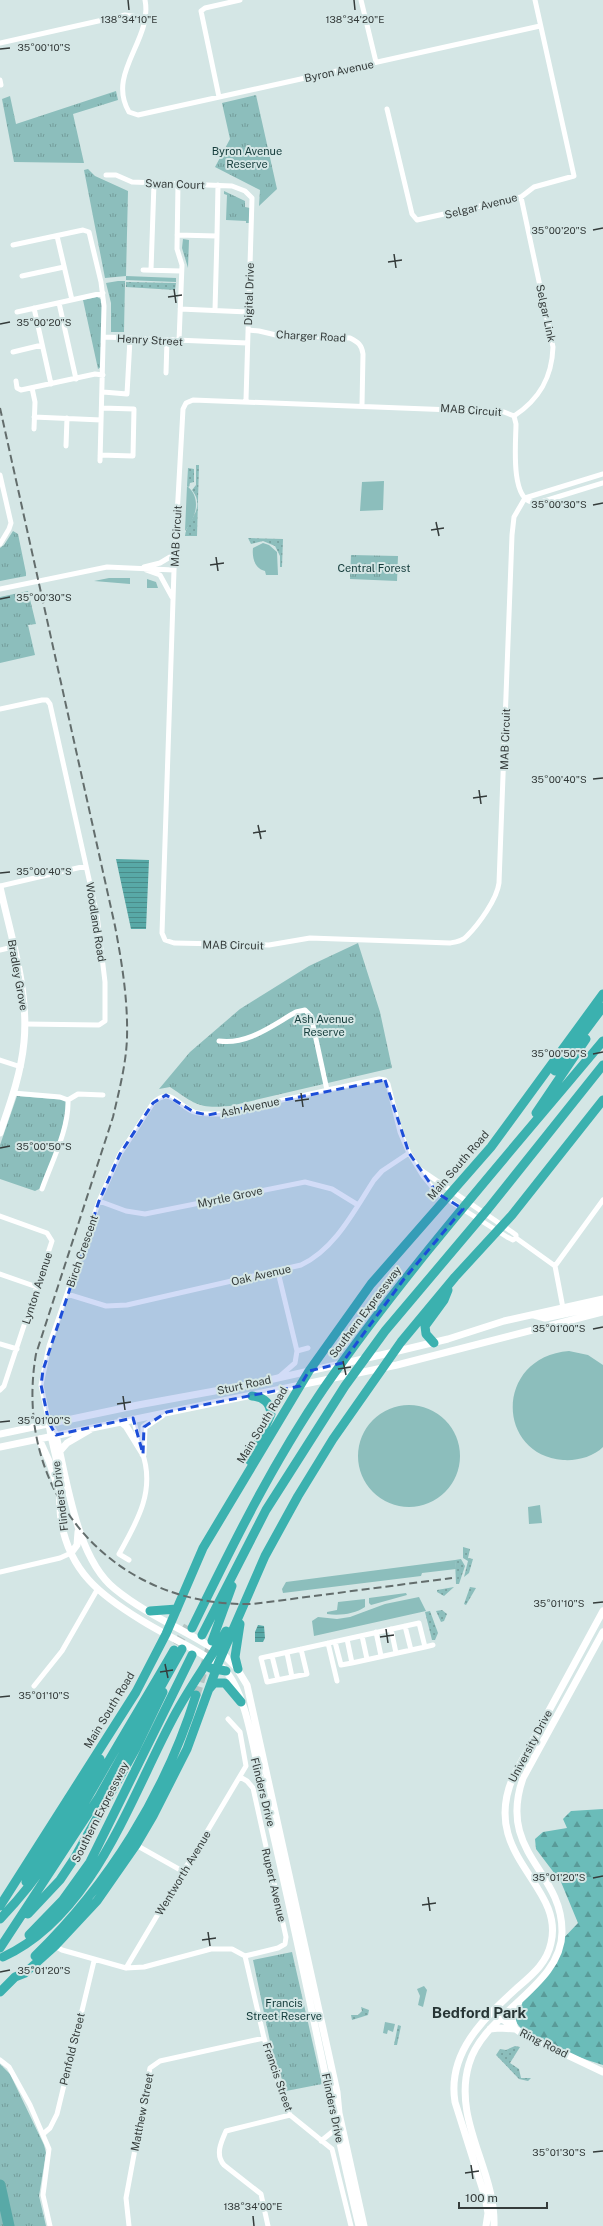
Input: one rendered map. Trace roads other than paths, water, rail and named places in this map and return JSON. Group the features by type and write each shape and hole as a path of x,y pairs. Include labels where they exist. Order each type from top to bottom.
{"highway":[{"name":"Main South Road","path":"0,1906 136,1692 175,1641 182,1627 177,1609 203,1548 309,1371 371,1284 452,1197 491,1147 603,994"},
{"path":"491,1147 526,1107 603,1007"},
{"path":"513,1146 603,1014"},
{"name":"Southern Expressway","path":"182,1627 208,1595 231,1546 264,1486 324,1389 400,1285 513,1146 603,1041"},
{"path":"202,1635 245,1549 280,1488 349,1380 385,1331 488,1209 603,1065"},
{"path":"532,1153 603,1072"},
{"path":"0,1992 81,1907 120,1855 158,1789 182,1736 192,1693 201,1673 214,1657 265,1556 311,1473 394,1352 450,1283 500,1228 603,1100"},
{"path":"434,1343 426,1334 425,1326 444,1300 450,1283"},
{"path":"248,1472 253,1450 271,1414 266,1401 259,1397 252,1396"},
{"path":"15,1977 25,1973 56,1946 97,1901 136,1845 165,1795 187,1749 209,1689 214,1657 245,1549"},
{"path":"238,1669 235,1657 237,1636 253,1582"},
{"path":"150,1611 177,1609"},
{"path":"0,1948 58,1862 99,1797 175,1641"},
{"path":"0,1919 23,1894 51,1856 85,1803 175,1641"},
{"name":"Southern Expressway","path":"0,1939 48,1894 74,1859 136,1748 175,1641"},
{"name":"Southern Expressway","path":"2,1958 50,1914 71,1890 90,1862 192,1655"},
{"path":"214,1657 226,1671"},
{"path":"209,1689 214,1683 225,1683 241,1702"},
{"path":"0,1914 27,1881 71,1810 136,1692"},
{"path":"2,1958 30,1942 50,1925 86,1882 107,1849 171,1720 192,1693"}],"street":[{"path":"0,43 125,15 145,18 145,0"},
{"path":"219,97 201,11 205,8 240,0"},
{"path":"361,0 376,62"},
{"path":"534,0 540,26"},
{"name":"Byron Avenue","path":"145,18 123,77 121,90 129,112 138,115 540,26"},
{"name":"Selgar Avenue","path":"387,109 412,214 417,220 521,197 534,187 574,176 540,26"},
{"name":"Swan Court","path":"106,175 116,175 132,182 218,185 238,187 244,191"},
{"path":"151,270 154,183"},
{"path":"178,184 177,249 182,271 179,341"},
{"path":"215,310 218,185"},
{"name":"Digital Drive","path":"244,191 252,198 246,400"},
{"name":"Selgar Link","path":"514,416 532,402 543,387 551,370 553,347 521,197"},
{"path":"13,245 83,230 89,232 103,293 105,337"},
{"path":"177,235 217,236"},
{"path":"57,236 72,300"},
{"path":"22,276 64,267"},
{"path":"143,270 182,271"},
{"path":"17,312 103,293"},
{"path":"59,303 76,379"},
{"path":"34,308 51,384"},
{"path":"180,309 248,312"},
{"name":"Charger Road","path":"248,330 276,335 350,338 358,342 362,348 363,354 362,405"},
{"name":"Henry Street","path":"102,408 134,410 133,456 100,458 103,374 105,337 247,343"},
{"path":"103,392 127,394 130,339"},
{"path":"166,373 167,340"},
{"path":"14,352 42,345"},
{"path":"16,381 17,388 21,390 95,374 103,374"},
{"path":"32,388 35,402 34,429"},
{"name":"MAB Circuit","path":"193,400 246,400 504,412 514,416 516,424 517,481 525,498 514,517 512,535 498,891 467,937 458,942 310,938 269,946 174,943 165,940 162,933 174,570 183,410 186,403 193,400"},
{"path":"34,417 102,420"},
{"path":"66,446 67,418"},
{"path":"525,498 603,474"},
{"path":"0,475 11,523 0,544"},
{"path":"525,498 531,502 541,502 603,483"},
{"path":"139,568 160,563 175,554"},
{"path":"0,589 106,567 174,570"},
{"name":"MAB Circuit","path":"139,568 160,576 173,598"},
{"name":"Woodland Road","path":"0,709 42,700 47,700 50,704 97,915 105,982 105,1021 100,1025 25,1024"},
{"path":"0,886 86,866"},
{"name":"Bradley Grove","path":"0,886 21,985 25,1024 21,1067 0,1133"},
{"path":"0,950 13,947"},
{"path":"219,1041 231,1043 245,1040 296,1012 305,1010 310,1016 327,1090"},
{"path":"0,1060 21,1067"},
{"name":"Ash Avenue","path":"166,1095 194,1112 208,1115 226,1113 379,1079 385,1080 388,1084 400,1132 409,1153"},
{"path":"13,1093 60,1097 68,1100"},
{"path":"68,1100 78,1094 104,1095"},
{"name":"Birch Crescent","path":"49,1423 41,1385 43,1370 49,1346 99,1201 120,1154 153,1103 159,1097 166,1095"},
{"path":"42,1189 62,1133 68,1111 68,1100"},
{"path":"409,1153 421,1170 486,1224 516,1235 516,1238 556,1266"},
{"name":"Oak Avenue","path":"67,1294 106,1306 127,1305 278,1272 301,1265 314,1259 326,1250 382,1171 409,1153"},
{"path":"421,1170 423,1176 437,1193 452,1197 492,1218 500,1228"},
{"name":"Myrtle Grove","path":"99,1201 126,1211 145,1214 305,1182 332,1189 358,1205"},
{"path":"563,1308 556,1266 603,1200"},
{"name":"Lynton Avenue","path":"0,1216 47,1233 51,1237 51,1245 4,1386 0,1390"},
{"path":"277,1378 295,1363 297,1351 278,1272"},
{"path":"0,1274 37,1287"},
{"name":"Sturt Road","path":"0,1434 378,1356 434,1343 532,1314 603,1299"},
{"path":"532,1314 545,1318 603,1306"},
{"name":"Sturt Road","path":"0,1447 133,1418 252,1396 366,1372 603,1312"},
{"path":"0,1344 16,1349"},
{"path":"297,1351 308,1348"},
{"path":"143,1454 144,1427 168,1412"},
{"path":"129,1560 119,1554 135,1525 144,1504 146,1475 143,1454 133,1418"},
{"path":"120,1421 126,1426 143,1454"},
{"path":"49,1423 53,1436"},
{"path":"60,1451 68,1443 96,1426"},
{"name":"Flinders Drive","path":"53,1436 60,1451 87,1551 104,1579 118,1592 150,1611 182,1627 214,1657"},
{"name":"Flinders Drive","path":"53,1436 63,1529 71,1553 83,1574 97,1590 140,1620 175,1641 214,1657 238,1669 247,1685 358,2226"},
{"path":"39,1439 51,1466 59,1498"},
{"path":"71,1553 78,1542 78,1522"},
{"path":"0,1572 60,1558 71,1553 87,1551"},
{"path":"34,1686 62,1651 104,1579"},
{"name":"University Drive","path":"486,2226 488,2213 485,2197 465,2138 454,2093 456,2067 466,2045 479,2026 502,2002 540,1967 548,1953 553,1934 549,1911 518,1857 509,1838 504,1818 507,1791 603,1611"},
{"path":"301,1649 307,1674 267,1682 261,1658 376,1632 419,1623 425,1647"},
{"path":"405,1626 411,1650"},
{"path":"391,1629 396,1653"},
{"path":"376,1632 382,1656"},
{"name":"University Drive","path":"494,2226 493,2201 469,2124 465,2098 466,2078 471,2059 477,2046 490,2029 550,1967 559,1950 562,1931 555,1898 519,1832 516,1800 523,1778 603,1632"},
{"path":"362,1636 367,1660"},
{"path":"347,1639 352,1663"},
{"path":"335,1642 341,1665 433,1645"},
{"path":"328,1643 337,1681"},
{"path":"287,1652 292,1677"},
{"path":"272,1656 278,1680"},
{"name":"Flinders Drive","path":"226,1671 235,1685 241,1702 267,1809 279,1835"},
{"path":"241,1702 251,1700"},
{"path":"228,1719 241,1734 246,1766"},
{"path":"240,1778 246,1766 255,1759"},
{"name":"Rupert Avenue","path":"240,1778 247,1781 253,1788 286,1942 280,1947 245,1956"},
{"name":"Wentworth Avenue","path":"126,1968 240,1778"},
{"path":"258,1814 267,1809"},
{"path":"136,1845 184,1872"},
{"name":"Flinders Drive","path":"295,1919 364,2226"},
{"path":"56,1946 62,1950 94,1961 126,1968 144,1967 211,1949 232,1949 245,1956"},
{"name":"Francis Street","path":"245,1956 264,2038 286,2106 290,2115 329,2146 334,2153 351,2226"},
{"name":"Penfold Street","path":"43,2134 50,2128 57,2114 94,1961"},
{"path":"490,2029 499,2028 515,2030 512,2019 520,1999"},
{"path":"466,2045 489,2020 501,2018 502,2002"},
{"name":"Ring Road","path":"501,2018 515,2030 603,2072"},
{"name":"Matthew Street","path":"129,2226 126,2198 150,2068 160,2061 264,2038"},
{"path":"0,2060 9,2067 49,2149 49,2160 43,2195 50,2226"},
{"path":"268,2226 261,2194 224,2165 220,2161 219,2153 226,2131 290,2115"},
{"path":"321,2141 337,2128"}],"waterway":[{"path":"0,2185 9,2226"}],"tunnel":[{"path":"177,1645 188,1626"},
{"path":"196,1695 212,1641"}],"railway":[{"path":"0,408 115,926 127,1010 125,1058 113,1117 36,1354 33,1405 40,1452 57,1495 83,1532 116,1563 156,1586 202,1600 253,1604 452,1578"}],"district":[{"name":"Bedford Park","path":"479,2012"}],"park label":[{"name":"Byron Avenue Reserve","path":"247,157"},
{"name":"Central Forest","path":"374,568"},
{"name":"Ash Avenue Reserve","path":"324,1025"},
{"name":"Francis Street Reserve","path":"284,2009"}]}
